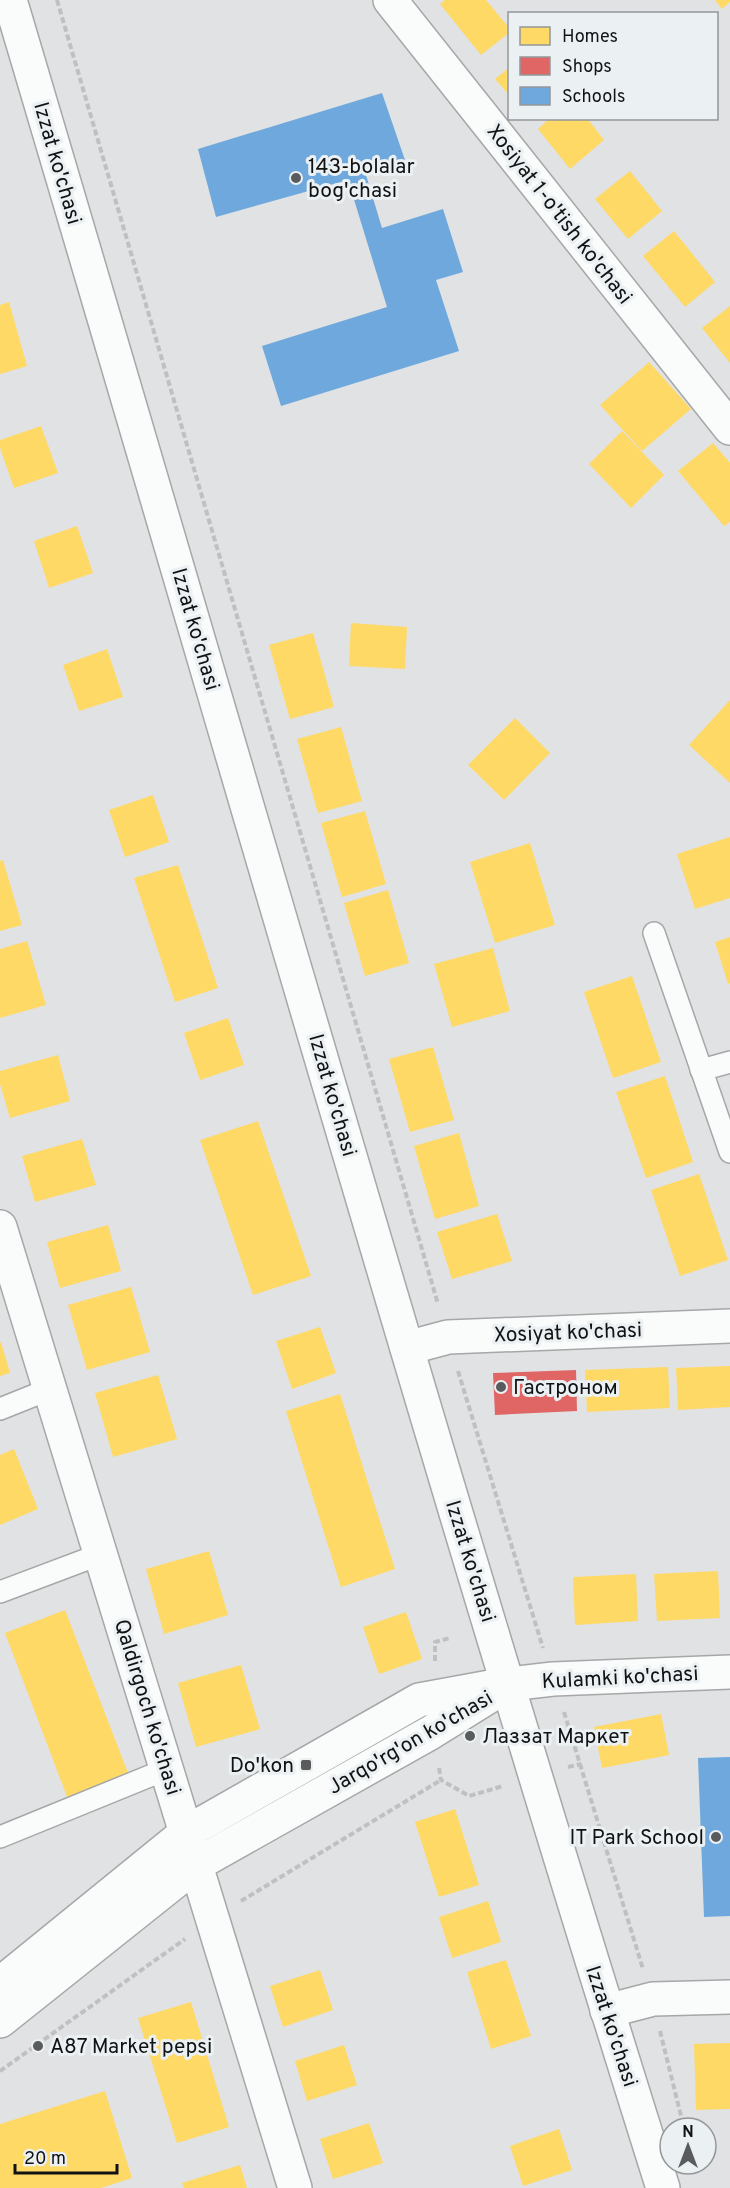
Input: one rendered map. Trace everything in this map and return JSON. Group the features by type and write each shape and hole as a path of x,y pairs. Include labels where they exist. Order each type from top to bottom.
{"main road":[{"name":"Izzat ko'chasi","path":"10,0 407,1348 663,2188"},
{"name":"Xosiyat 1-o'tish ko'chasi","path":"390,0 730,428"},
{"name":"Qaldirgoch ko'chasi","path":"0,1227 295,2188"},
{"name":"Xosiyat ko'chasi","path":"407,1348 448,1337 730,1326"},
{"name":"Kulamki ko'chasi","path":"509,1684 552,1679 730,1672"},
{"name":"Jarqo'rg'on ko'chasi","path":"0,1984 187,1832 419,1700 509,1684"},
{"name":"Jarqo'rg'on ko'chasi","path":"0,2021 197,1864 430,1733 509,1684"},
{"path":"608,2011 652,1999 730,1997"}],"lane":[{"path":"654,933 730,1152"},
{"path":"702,1070 730,1062"},
{"path":"0,1408 50,1389"},
{"path":"0,1592 101,1554"},
{"path":"0,1837 167,1769"}],"path":[{"path":"57,0 448,1337 652,1999 681,2116"},
{"path":"528,1624 535,1623"},
{"path":"427,1665 437,1660 435,1642 450,1638"},
{"path":"438,1763 441,1780 469,1796 493,1789"}],"building: Homes":[{"path":"445,0 486,0 508,27 508,34 481,55 440,4"},
{"path":"715,0 730,0 730,2 722,9"},
{"path":"508,69 508,94 495,79"},
{"path":"548,120 589,120 604,140 570,169 538,129"},
{"path":"630,171 662,211 628,239 595,199"},
{"path":"674,231 715,282 685,307 643,256"},
{"path":"9,302 27,366 0,374 0,305"},
{"path":"730,306 730,363 702,328"},
{"path":"649,362 691,409 642,451 600,405"},
{"path":"41,426 58,473 14,488 0,448 0,440"},
{"path":"622,431 664,475 631,508 589,464"},
{"path":"713,443 730,463 730,522 724,526 678,471"},
{"path":"77,526 93,573 49,588 34,541"},
{"path":"351,623 407,627 405,669 349,666"},
{"path":"313,633 334,707 290,719 269,645"},
{"path":"107,649 123,697 79,711 63,665"},
{"path":"730,700 730,783 689,745"},
{"path":"515,718 550,753 504,800 468,765"},
{"path":"341,727 362,801 318,813 297,739"},
{"path":"153,795 169,842 125,857 109,810"},
{"path":"365,811 386,884 342,897 321,823"},
{"path":"730,837 730,898 695,909 677,854"},
{"path":"530,843 555,925 495,943 470,862"},
{"path":"3,860 22,925 0,931 0,861"},
{"path":"178,865 218,988 175,1002 134,878"},
{"path":"388,890 409,963 365,976 344,903"},
{"path":"730,937 730,983 728,984 715,942"},
{"path":"27,941 46,1005 0,1018 0,949"},
{"path":"493,948 510,1011 452,1027 434,964"},
{"path":"632,976 661,1062 613,1078 584,992"},
{"path":"228,1018 244,1065 200,1080 184,1033"},
{"path":"433,1047 454,1120 410,1132 389,1059"},
{"path":"58,1055 70,1101 10,1118 0,1084 0,1071"},
{"path":"665,1076 693,1162 646,1178 616,1092"},
{"path":"258,1121 311,1276 253,1295 200,1140"},
{"path":"459,1133 479,1206 435,1219 414,1146"},
{"path":"82,1139 96,1185 35,1202 22,1156"},
{"path":"699,1174 728,1260 680,1276 651,1190"},
{"path":"497,1214 512,1261 452,1279 437,1232"},
{"path":"108,1225 121,1271 60,1288 47,1242"},
{"path":"131,1287 150,1352 87,1370 68,1305"},
{"path":"320,1327 336,1373 292,1389 276,1341"},
{"path":"0,1343 10,1373 0,1376"},
{"path":"730,1366 730,1407 678,1410 676,1368"},
{"path":"668,1367 670,1408 587,1412 585,1370"},
{"path":"158,1375 177,1439 113,1457 95,1393"},
{"path":"340,1394 395,1569 341,1587 286,1411"},
{"path":"14,1449 38,1509 0,1525 0,1455"},
{"path":"209,1551 228,1615 164,1634 146,1569"},
{"path":"718,1571 720,1618 657,1621 654,1574"},
{"path":"636,1574 638,1621 575,1625 573,1577"},
{"path":"65,1610 130,1778 69,1802 5,1633"},
{"path":"406,1612 422,1659 379,1674 363,1627"},
{"path":"241,1665 260,1729 196,1747 178,1683"},
{"path":"661,1714 669,1755 602,1768 594,1727"},
{"path":"455,1809 479,1885 439,1897 415,1822"},
{"path":"488,1901 501,1942 452,1958 439,1917"},
{"path":"506,1960 531,2036 491,2049 467,1972"},
{"path":"320,1970 333,2010 283,2027 270,1986"},
{"path":"191,2002 229,2127 177,2143 138,2018"},
{"path":"730,2043 730,2109 696,2110 694,2044"},
{"path":"344,2045 357,2085 307,2101 295,2061"},
{"path":"105,2091 132,2178 101,2188 0,2188 0,2124"},
{"path":"369,2123 383,2163 333,2179 320,2139"},
{"path":"559,2129 572,2170 523,2186 510,2146"},
{"path":"240,2165 247,2188 184,2188 182,2183"}],"building: Shops":[{"path":"576,1370 577,1411 495,1415 493,1373"}],"building: Schools":[{"path":"382,93 406,163 366,175 382,228 443,209 463,272 436,280 459,351 281,406 262,346 387,307 348,180 216,217 198,149"},
{"name":"IT Park School","path":"730,1757 730,1916 704,1917 698,1758"}],"place":[{"name":"143-bolalar bog'chasi","path":"296,178"},
{"name":"Гастроном","path":"501,1387"},
{"name":"Лаззат Маркет","path":"470,1736"},
{"name":"Do'kon","path":"306,1765"},
{"name":"IT Park School","path":"716,1837"},
{"name":"A87 Market pepsi","path":"38,2046"}]}
